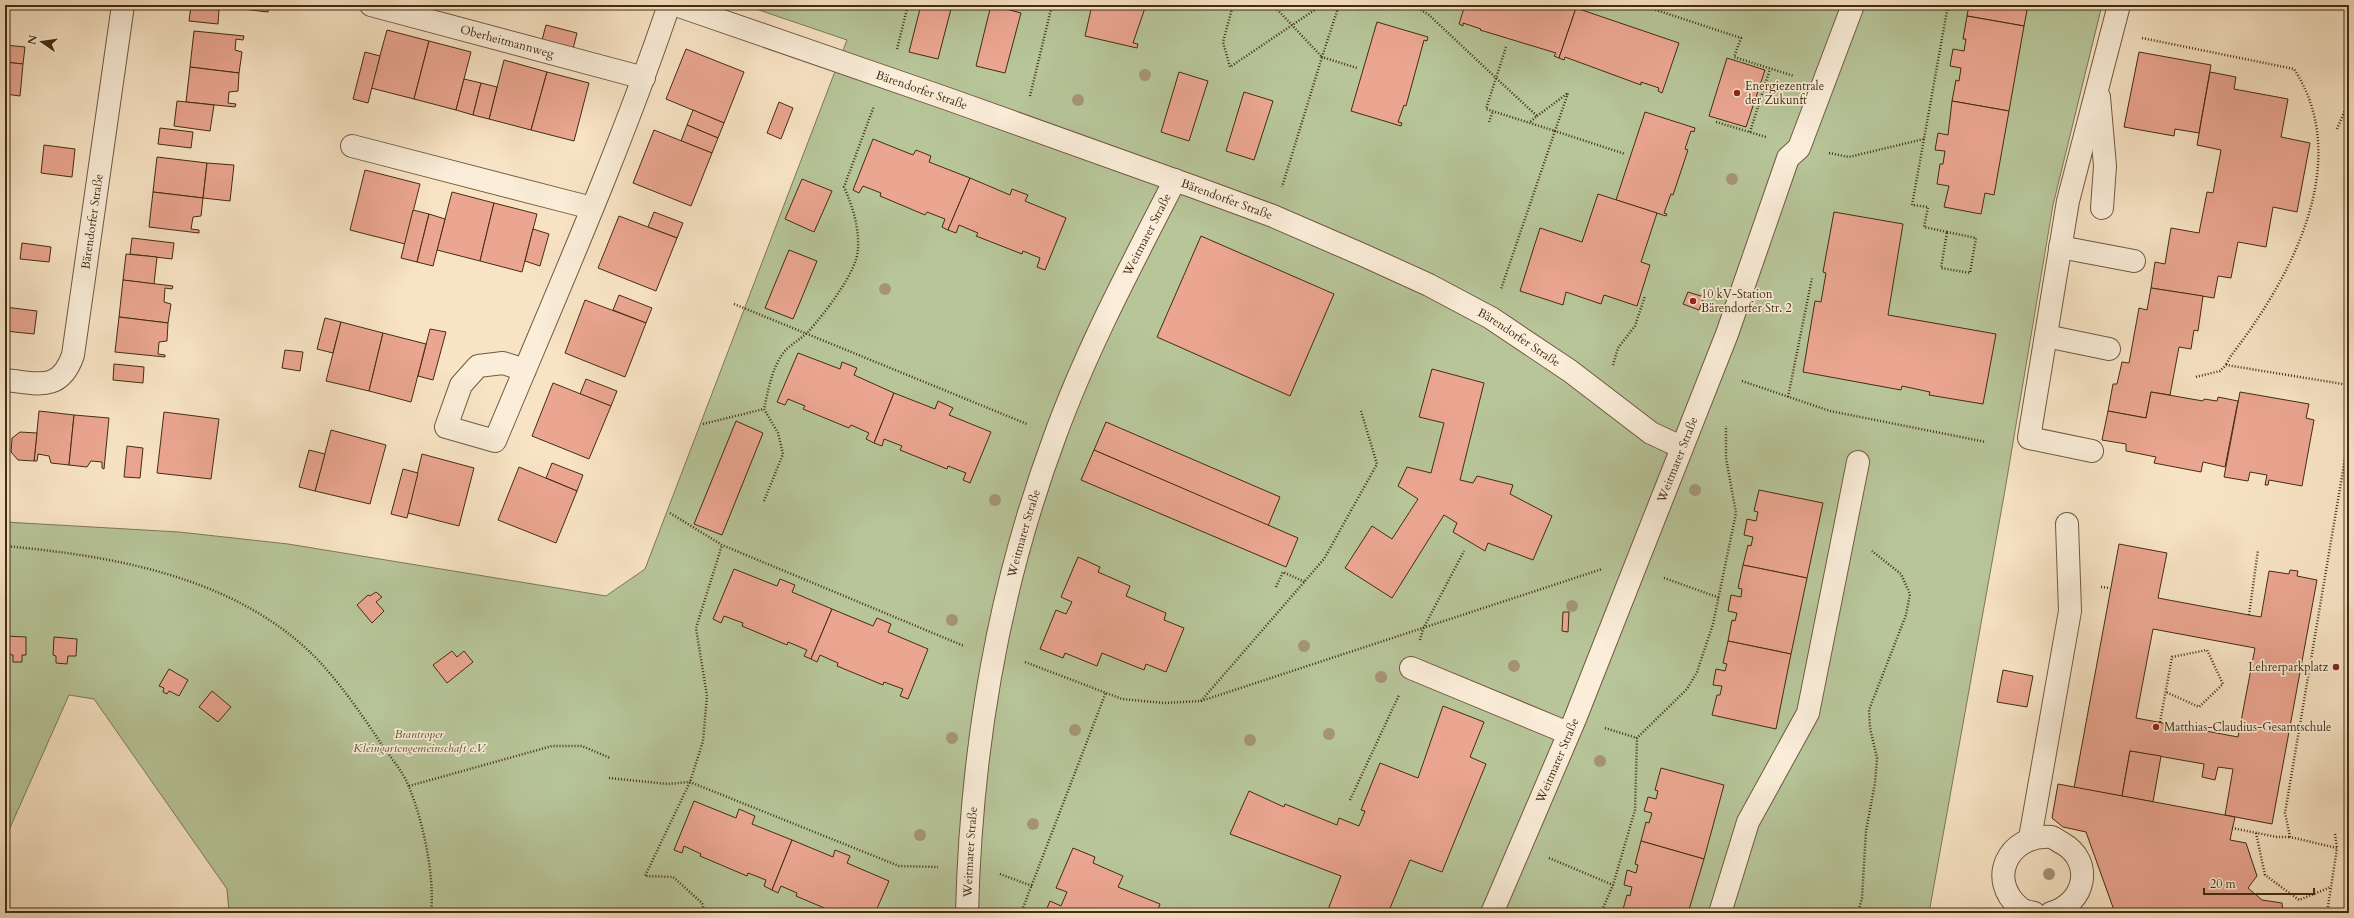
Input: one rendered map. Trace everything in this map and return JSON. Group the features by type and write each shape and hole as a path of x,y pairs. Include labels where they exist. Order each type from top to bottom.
{"street":[{"name":"Bärendorfer Straße","path":"5,380 44,384 54,382 69,367 73,355 123,5"},
{"name":"Oberheitmannweg","path":"371,5 644,78"},
{"path":"525,370 644,78 669,5"},
{"name":"Bärendorfer Straße","path":"676,5 734,15 885,77 1273,216 1429,285 1491,318 1570,371 1650,433 1681,447"},
{"name":"Weitmarer Straße","path":"1492,913 1568,733 1681,447 1713,371 1788,158 1799,148 1853,5"},
{"path":"2092,451 2029,438 2068,201 2097,84 2119,5"},
{"path":"2097,84 2102,121 2105,166 2102,208"},
{"path":"352,146 592,208"},
{"name":"Weitmarer Straße","path":"967,913 968,868 976,763 992,658 1018,548 1055,435 1111,306 1175,180"},
{"path":"2060,247 2134,261"},
{"path":"2046,336 2109,349"},
{"path":"1720,913 1748,822 1808,713 1858,462"},
{"path":"2030,838 2070,611 2067,524"},
{"path":"1411,668 1568,733"},
{"path":"2034,913 2021,908 2007,890 2003,874 2007,859 2017,847 2030,838 2053,837 2073,849 2082,870 2080,892 2064,909 2051,913"}],"path":[{"path":"764,501 783,454 778,433 764,409 770,381 784,352 806,334 823,314 847,279 858,251 857,225 844,187 885,77 899,45 908,5"},
{"path":"1022,125 1052,5"},
{"path":"1233,5 1223,42 1230,67 1322,5"},
{"path":"1273,5 1322,57 1358,68"},
{"path":"1273,216 1339,5"},
{"path":"1413,5 1429,15 1537,116"},
{"path":"1641,5 1741,38 1734,57 1823,86"},
{"path":"1947,232 1941,268 1970,273 1976,238 1924,227 1928,207 1912,205 1948,5"},
{"path":"2134,37 2294,69 2304,78"},
{"path":"1506,47 1486,109 1625,154"},
{"path":"1750,132 1770,69"},
{"path":"1491,318 1568,93 1529,123"},
{"path":"2337,130 2349,101"},
{"path":"1489,122 1493,111"},
{"path":"1716,122 1799,148 1849,157 1924,139"},
{"path":"2334,124 2338,137"},
{"path":"1788,396 1812,278"},
{"path":"1603,396 1618,348 1635,326 1645,296"},
{"path":"2196,377 2220,371 2277,297"},
{"path":"734,304 1055,435"},
{"path":"2226,365 2349,385"},
{"path":"1713,371 1830,410 1986,442"},
{"path":"703,424 764,409"},
{"path":"1201,701 1306,582 1324,559 1377,464 1361,411"},
{"path":"1601,913 1613,885 1635,810 1637,738 1687,688 1697,672 1720,598 1736,513 1726,458 1726,426"},
{"path":"2290,837 2285,813 2349,435"},
{"path":"670,513 722,545 992,658 1024,662 1122,698 1164,703 1201,701 1636,562 1720,598"},
{"path":"1844,534 1881,556 1901,574 1910,594 1906,615 1869,710 1870,728 1877,758 1876,783 1866,831 1862,898 1858,913"},
{"path":"705,913 702,903 673,877 645,876 690,782 703,741 707,696 696,628 722,545"},
{"path":"5,546 57,551 136,564 188,581 240,602 279,628 317,659 365,720 409,786 426,845 431,913"},
{"path":"2249,615 2258,550"},
{"path":"1276,587 1283,572 1306,582"},
{"path":"2160,722 2172,657 2207,650 2223,684 2199,707 2166,692"},
{"path":"1021,913 1106,692"},
{"path":"409,786 552,746 582,746 610,758"},
{"path":"609,778 668,784 690,782 900,866 968,868 991,871 1032,886"},
{"path":"2232,828 2277,837 2290,837 2337,848"},
{"path":"2256,833 2265,875 2299,900 2331,887"},
{"path":"2327,913 2337,848 2335,834"},
{"path":"1521,846 1613,885"}],"green space":[{"name":"Brantroper Kleingartengemeinschaft e.V.","path":"755,5 2102,5 2053,205 2005,490 1929,913 229,913 227,889 94,699 69,695 5,839 5,522 179,532 288,544 606,596 645,569 847,40 756,9"}],"building":[{"path":"208,5 269,5 268,12"},
{"path":"921,5 952,5 938,59 909,52"},
{"path":"991,5 1021,13 1005,73 976,66"},
{"path":"1092,5 1146,5 1133,43 1138,44 1137,48 1085,36"},
{"path":"1465,5 1567,5 1576,8 1559,58 1554,56 1556,53 1480,30 1481,29 1463,23 1463,26 1459,24"},
{"path":"1969,5 2028,5 2024,26 1967,16"},
{"path":"191,6 219,10 218,24 189,21"},
{"path":"1576,8 1679,43 1662,93 1658,91 1659,88 1641,82 1641,85 1565,57 1564,60 1559,58"},
{"path":"1967,16 2024,26 2009,111 1952,101 1956,80 1959,81 1961,68 1950,66 1953,49 1964,51 1966,39 1963,39"},
{"path":"1377,22 1428,37 1427,41 1424,40 1406,106 1404,105 1398,122 1402,123 1401,126 1351,111"},
{"path":"546,25 577,33 573,49 542,40"},
{"path":"387,30 429,41 414,99 371,88"},
{"path":"194,31 244,36 243,40 236,39 235,50 242,52 239,73 190,67"},
{"path":"429,41 471,52 456,110 414,99"},
{"path":"5,45 25,47 23,64 5,62"},
{"path":"686,49 744,72 724,123 666,99"},
{"path":"365,52 380,56 368,103 353,99"},
{"path":"2139,52 2211,65 2199,133 2175,129 2174,136 2124,127"},
{"name":"Energiezentrale der Zukunft","path":"1727,58 1765,70 1746,127 1709,116"},
{"path":"504,60 547,72 531,130 489,119"},
{"path":"5,62 23,64 20,96 5,94"},
{"path":"190,67 239,73 238,91 229,92 228,103 236,104 235,107 186,102"},
{"path":"547,72 589,83 574,141 531,130"},
{"path":"1179,72 1208,81 1189,141 1161,132"},
{"path":"2210,72 2236,77 2234,89 2288,99 2281,137 2310,143 2297,212 2273,207 2266,247 2238,242 2231,278 2218,276 2214,298 2151,288 2155,262 2165,264 2171,228 2199,233 2207,192 2213,193 2221,150 2197,145"},
{"path":"464,79 481,83 473,115 456,110"},
{"path":"481,83 497,87 489,119 473,115"},
{"path":"1244,92 1273,101 1254,160 1226,151"},
{"path":"177,101 214,105 210,131 174,126"},
{"path":"1952,101 2009,111 1994,195 1985,193 1981,214 1944,207 1949,186 1937,184 1940,164 1943,164 1945,151 1935,150 1938,133 1948,135"},
{"path":"779,102 793,108 781,139 767,133"},
{"path":"693,110 724,123 718,138 687,125"},
{"path":"1645,112 1695,128 1694,132 1691,131 1685,149 1688,150 1673,195 1671,194 1664,213 1667,214 1666,216 1616,200"},
{"path":"687,125 718,138 712,153 681,141"},
{"path":"160,128 193,132 191,148 158,144"},
{"path":"654,130 712,153 691,206 633,183"},
{"path":"873,139 913,155 916,150 931,156 929,162 970,178 948,230 942,227 945,219 927,212 925,215 880,196 881,193 863,186 859,193 853,190"},
{"path":"44,145 75,149 72,177 41,173"},
{"path":"157,157 207,163 203,198 153,192"},
{"path":"207,163 234,165 230,201 203,198"},
{"path":"365,170 420,184 405,244 350,230"},
{"path":"970,178 1010,195 1012,189 1028,195 1025,201 1066,218 1045,270 1037,267 1040,258 1023,251 1022,254 976,236 978,233 959,225 956,233 948,230"},
{"path":"802,179 832,191 814,232 785,219"},
{"path":"153,192 203,198 201,216 193,217 191,229 199,230 199,233 149,227"},
{"path":"452,192 494,203 480,261 437,250"},
{"path":"1598,194 1657,213 1641,262 1650,265 1637,306 1604,295 1601,304 1566,292 1563,305 1520,291 1540,228 1582,242"},
{"path":"494,203 537,214 522,272 480,261"},
{"path":"413,210 429,214 417,262 401,258"},
{"path":"654,212 683,223 677,238 648,227"},
{"path":"1834,212 1903,224 1888,315 1996,334 1983,404 1929,395 1930,392 1902,386 1901,390 1803,372 1815,301 1821,302 1826,273 1823,272"},
{"path":"429,214 445,219 433,266 417,262"},
{"path":"619,216 677,238 656,291 598,268"},
{"path":"533,229 549,234 540,266 525,261"},
{"path":"1201,236 1334,294 1290,396 1157,337"},
{"path":"132,238 174,243 172,259 130,254"},
{"path":"22,243 51,247 49,262 20,259"},
{"path":"789,250 817,261 793,319 765,308"},
{"path":"126,254 157,257 154,284 123,280"},
{"path":"123,280 173,286 172,289 165,288 164,302 171,304 168,323 119,317"},
{"path":"2151,288 2203,296 2198,331 2194,330 2191,349 2179,347 2170,395 2151,392 2146,418 2108,411 2113,384 2117,384 2122,362 2129,363 2139,308 2147,310"},
{"name":"10 kV-Station Bärendorfer Str. 2","path":"1688,292 1704,297 1699,310 1683,304"},
{"path":"619,295 652,308 646,323 613,310"},
{"path":"585,300 646,323 625,377 565,353"},
{"path":"5,307 37,311 34,334 5,331"},
{"path":"119,317 168,323 167,341 159,342 158,354 165,355 165,357 115,352"},
{"path":"325,318 341,322 333,353 317,349"},
{"path":"341,322 383,333 369,391 326,381"},
{"path":"430,329 446,332 433,380 418,376"},
{"path":"383,333 426,344 411,402 369,391"},
{"path":"285,350 303,352 300,371 282,368"},
{"path":"798,353 840,369 842,362 857,368 854,375 894,393 874,443 866,439 869,433 851,425 849,428 803,409 805,406 788,399 785,405 777,402"},
{"path":"114,364 144,367 143,383 113,380"},
{"path":"1432,369 1484,383 1460,480 1473,483 1477,476 1513,485 1510,494 1552,516 1533,560 1488,543 1485,551 1453,532 1457,523 1444,515 1392,598 1345,568 1372,526 1392,539 1418,499 1398,486 1407,467 1431,473 1444,423 1419,417"},
{"path":"586,379 617,391 611,406 580,394"},
{"path":"553,383 611,406 589,459 532,436"},
{"path":"2151,392 2203,401 2204,399 2217,401 2218,397 2238,401 2225,467 2203,462 2201,472 2154,463 2156,457 2126,451 2126,444 2102,440 2108,411 2146,418"},
{"path":"2240,392 2309,404 2306,418 2314,420 2302,486 2269,480 2268,485 2265,485 2267,475 2250,472 2248,481 2224,477"},
{"path":"894,393 935,409 938,401 953,408 949,415 991,432 970,483 963,480 966,473 948,466 947,469 900,450 902,446 884,439 882,446 874,443"},
{"path":"39,411 74,415 69,465 51,463 49,456 38,454 37,461 34,461"},
{"path":"164,412 219,419 211,479 157,473"},
{"path":"74,415 109,418 104,469 102,468 102,462 91,461 87,467 69,465"},
{"path":"736,421 763,433 722,535 694,524"},
{"path":"1106,422 1280,497 1268,526 1094,450"},
{"path":"331,430 386,445 370,504 315,491"},
{"path":"20,432 37,433 34,461 18,460 11,452 12,438"},
{"path":"127,446 143,448 140,478 124,477"},
{"path":"309,450 325,454 315,491 299,487"},
{"path":"1094,450 1298,538 1286,567 1081,480"},
{"path":"422,454 474,468 459,526 408,513"},
{"path":"552,463 583,475 577,491 546,478"},
{"path":"519,467 577,491 556,543 498,520"},
{"path":"403,469 418,473 407,518 391,514"},
{"path":"1759,490 1823,503 1807,578 1743,565 1748,545 1751,546 1753,537 1744,535 1747,519 1756,521 1758,512 1754,511"},
{"path":"2119,544 2167,553 2158,598 2249,615 2261,617 2269,571 2289,574 2290,570 2298,571 2297,576 2317,580 2272,824 2225,815 2233,769 2218,767 2215,780 2202,777 2204,764 2130,751 2122,796 2074,788","holes":["2153,629 2255,648 2238,737 2136,718"]},
{"path":"1078,557 1100,567 1098,572 1130,586 1126,596 1166,613 1164,620 1184,628 1166,672 1146,664 1144,670 1102,653 1097,666 1065,653 1063,658 1040,649 1056,610 1066,614 1072,602 1061,597"},
{"path":"1743,565 1807,578 1791,654 1728,641 1732,620 1735,621 1737,613 1728,611 1731,595 1741,597 1742,589 1738,588"},
{"path":"734,569 777,586 780,579 795,585 792,592 832,609 811,659 804,656 807,650 788,642 787,645 742,626 743,623 724,616 721,623 713,619"},
{"path":"376,592 382,597 376,602 384,611 372,623 357,605 368,595 370,596"},
{"path":"832,609 873,626 877,618 891,624 888,632 928,649 908,699 900,696 903,689 884,682 883,685 837,666 838,663 820,655 817,662 811,659"},
{"path":"1563,612 1569,612 1568,632 1562,631"},
{"path":"5,636 26,637 26,655 22,655 22,662 13,662 13,655 5,654"},
{"path":"54,637 77,639 76,656 68,656 67,664 56,663 56,656 53,655"},
{"path":"1728,641 1791,654 1776,729 1712,715 1717,695 1720,695 1722,686 1713,685 1716,669 1725,671 1727,664 1723,663"},
{"path":"452,651 457,657 464,651 473,662 447,683 433,665"},
{"path":"169,669 188,680 179,696 169,691 167,694 163,692 164,688 159,686"},
{"path":"2003,670 2033,676 2027,707 1997,702"},
{"path":"212,691 231,707 218,722 199,707"},
{"path":"1443,706 1484,722 1470,757 1486,764 1442,872 1410,860 1388,913 1323,913 1324,911 1327,912 1341,876 1230,834 1249,791 1284,807 1285,804 1337,825 1339,818 1359,826 1365,811 1361,810 1380,763 1418,778"},
{"path":"2130,751 2161,756 2153,802 2122,796"},
{"path":"1661,768 1724,785 1704,859 1641,841 1646,822 1649,823 1652,813 1644,811 1648,797 1656,799 1658,791 1655,790"},
{"path":"2058,784 2235,817 2230,840 2246,843 2257,876 2248,888 2262,900 2282,903 2283,913 2115,913 2086,832 2063,827 2052,818"},
{"path":"694,801 736,818 739,809 755,816 752,824 792,840 772,890 764,886 766,880 748,873 747,876 700,856 701,854 684,846 682,853 674,850"},
{"path":"792,840 833,857 835,850 850,856 847,863 889,881 875,913 836,913 796,896 797,893 781,886 778,893 772,890"},
{"path":"1641,841 1704,859 1688,913 1622,913 1627,895 1630,896 1632,887 1624,885 1627,870 1636,873 1638,865 1635,864"},
{"path":"1073,848 1095,857 1093,863 1123,876 1118,887 1160,904 1157,912 1160,913 1045,913 1050,901 1061,906 1067,892 1056,888"}],"place":[{"name":"Energiezentrale der Zukunft","path":"1737,93"},
{"name":"10 kV-Station Bärendorfer Str. 2","path":"1693,301"},
{"name":"Lehrerparkplatz","path":"2336,667"},
{"name":"Matthias-Claudius-Gesamtschule","path":"2156,727"}]}
